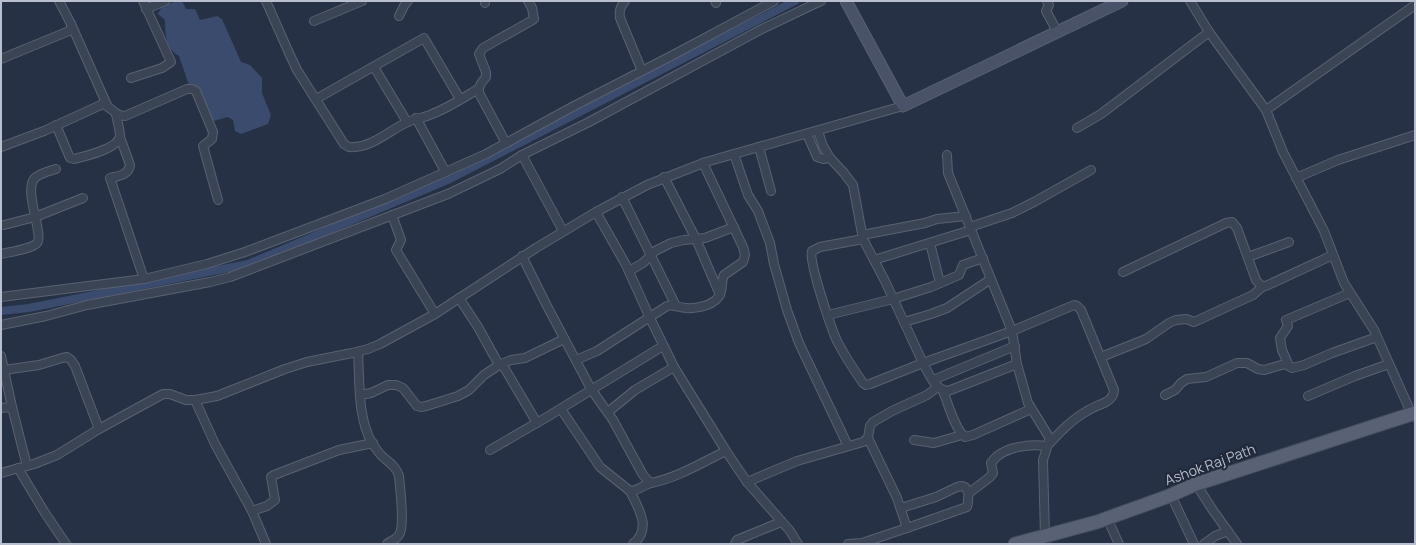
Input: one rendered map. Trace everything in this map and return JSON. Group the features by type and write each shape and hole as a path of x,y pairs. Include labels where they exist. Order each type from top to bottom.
{"main road":[{"path":"846,1 904,106 1122,1"},
{"name":"Ashok Raj Path","path":"1015,544 1045,540 1171,495 1196,484 1414,416"}],"street":[{"path":"59,1 71,24 107,106 116,114 125,116 187,89 196,91 213,132 212,139 203,146 218,200"},
{"path":"131,78 162,68 171,62 143,1"},
{"path":"146,9 165,1"},
{"path":"266,1 297,70 344,144 354,148 388,134 416,118 432,114 478,89 486,76 486,72 480,58 481,50 534,19 528,1"},
{"path":"314,21 362,1"},
{"path":"399,16 408,1"},
{"path":"625,1 620,7 620,18 642,71"},
{"path":"1,297 144,279 224,259 384,199 486,154 774,1"},
{"path":"1,325 54,314 87,305 206,283 230,277 448,194 500,169 522,155 589,122 757,31 821,1"},
{"path":"1048,1 1046,11 1058,33"},
{"path":"1190,1 1209,32 1266,110 1279,143 1324,231 1350,293 1374,330 1414,416"},
{"path":"1266,110 1415,5"},
{"path":"1,59 69,31 71,29 71,24"},
{"path":"1077,128 1101,114 1209,32"},
{"path":"316,99 424,38 460,99"},
{"path":"374,66 407,122"},
{"path":"478,89 480,97 506,143"},
{"path":"1,147 103,104 107,106"},
{"path":"1,473 27,466 57,455 99,429 163,394 170,394 186,400 217,396 307,362 358,352 380,344 435,314 522,256 563,231 622,197 664,178 703,163 904,106"},
{"path":"116,114 120,137 130,169 125,174 110,178 144,279"},
{"path":"416,118 445,171"},
{"path":"56,125 70,158 74,159 111,146 117,142 120,137"},
{"path":"818,131 823,146 830,158 844,172 853,185 863,237 923,364 938,386 962,435"},
{"path":"807,134 814,154 820,159 830,158"},
{"path":"1296,178 1334,161 1415,135"},
{"path":"759,147 771,191"},
{"path":"734,154 748,195 758,211 770,243 774,264 787,310 799,342 848,446"},
{"path":"522,155 563,231"},
{"path":"947,155 948,173 1012,331 1026,396 1031,409 1049,437 1043,460 1045,540"},
{"path":"576,360 597,351 668,306 686,308 705,306 716,300 720,295 724,275 739,266 745,259 746,254 743,247 703,163"},
{"path":"1,254 37,243 39,238 31,184 39,174 56,169"},
{"path":"874,260 930,243 1012,213 1091,170"},
{"path":"664,178 696,239 720,295"},
{"path":"622,197 676,306"},
{"path":"4,225 35,217 83,198"},
{"path":"596,212 629,271 674,367 747,482 790,531 798,544"},
{"path":"392,215 401,240 396,250 435,314"},
{"path":"848,544 862,543 967,507 969,503 968,497 971,490 990,478 994,470 992,463 996,457 1019,446 1047,446 1070,423 1087,411 1106,402 1114,394 1114,390 1101,357 1081,310 1077,306 1070,306 1012,331 882,380 866,385 863,383 838,342 815,276 810,255 812,251 820,247 925,223 937,218 966,216"},
{"path":"1123,272 1226,223 1232,222 1237,228 1256,280 1262,287"},
{"path":"629,271 643,263 650,255 677,241 711,237 734,227"},
{"path":"1248,257 1289,242"},
{"path":"930,243 940,283"},
{"path":"1101,357 1146,339 1169,323 1186,319 1194,322 1247,298 1262,287 1333,255"},
{"path":"522,256 564,339 592,389 623,435 643,475 650,483"},
{"path":"828,315 893,299 940,283 959,275 963,265 983,258"},
{"path":"904,322 947,308 991,279"},
{"path":"1289,366 1282,350 1280,338 1288,326 1286,320 1350,293"},
{"path":"459,298 537,422"},
{"path":"1165,395 1175,390 1180,383 1186,379 1206,377 1237,363 1247,363 1258,369 1264,370 1285,364 1292,368 1332,352 1377,337"},
{"path":"360,395 371,393 388,385 396,385 403,388 418,406 426,406 463,394 476,384 484,375 501,364 511,360 525,358 564,339"},
{"path":"490,450 663,346"},
{"path":"907,528 901,508 868,438 872,422 927,395 938,386 1015,346"},
{"path":"358,352 363,423 372,443 381,455 393,465 399,476 401,533 398,537 387,544"},
{"path":"1,356 27,466"},
{"path":"4,370 39,365 67,357 75,366 99,429"},
{"path":"938,386 948,391 1018,364"},
{"path":"1308,396 1355,376 1389,364"},
{"path":"608,412 635,390 674,367"},
{"path":"195,400 214,444 252,512 266,544"},
{"path":"1,408 12,407"},
{"path":"561,408 600,467 630,491 638,508 643,525 639,539 633,544"},
{"path":"914,440 934,443 962,435 965,437 973,435 1031,409"},
{"path":"747,482 797,461 863,442 868,438"},
{"path":"252,512 267,506 275,500 271,482 271,478 274,475 339,450 372,443"},
{"path":"630,491 634,491 650,483 665,480 726,451"},
{"path":"18,468 42,509 66,544"},
{"path":"1196,484 1237,544"},
{"path":"901,508 936,497 957,487 962,486 969,493"},
{"path":"1171,495 1194,544"},
{"path":"1107,518 1119,544"},
{"path":"735,544 737,540 781,522"},
{"path":"1204,544 1214,536 1228,531"}],"water":[{"path":"177,1 182,1 186,9 195,9 200,20 217,16 222,19 241,62 250,65 262,78 262,93 271,115 268,124 241,134 235,131 233,120 228,117 214,121 202,106 197,86 189,85 179,56 171,49 167,41 165,20 158,14 162,6"}],"waterway":[{"path":"1,311 29,308 248,264 450,179 795,1"}]}
